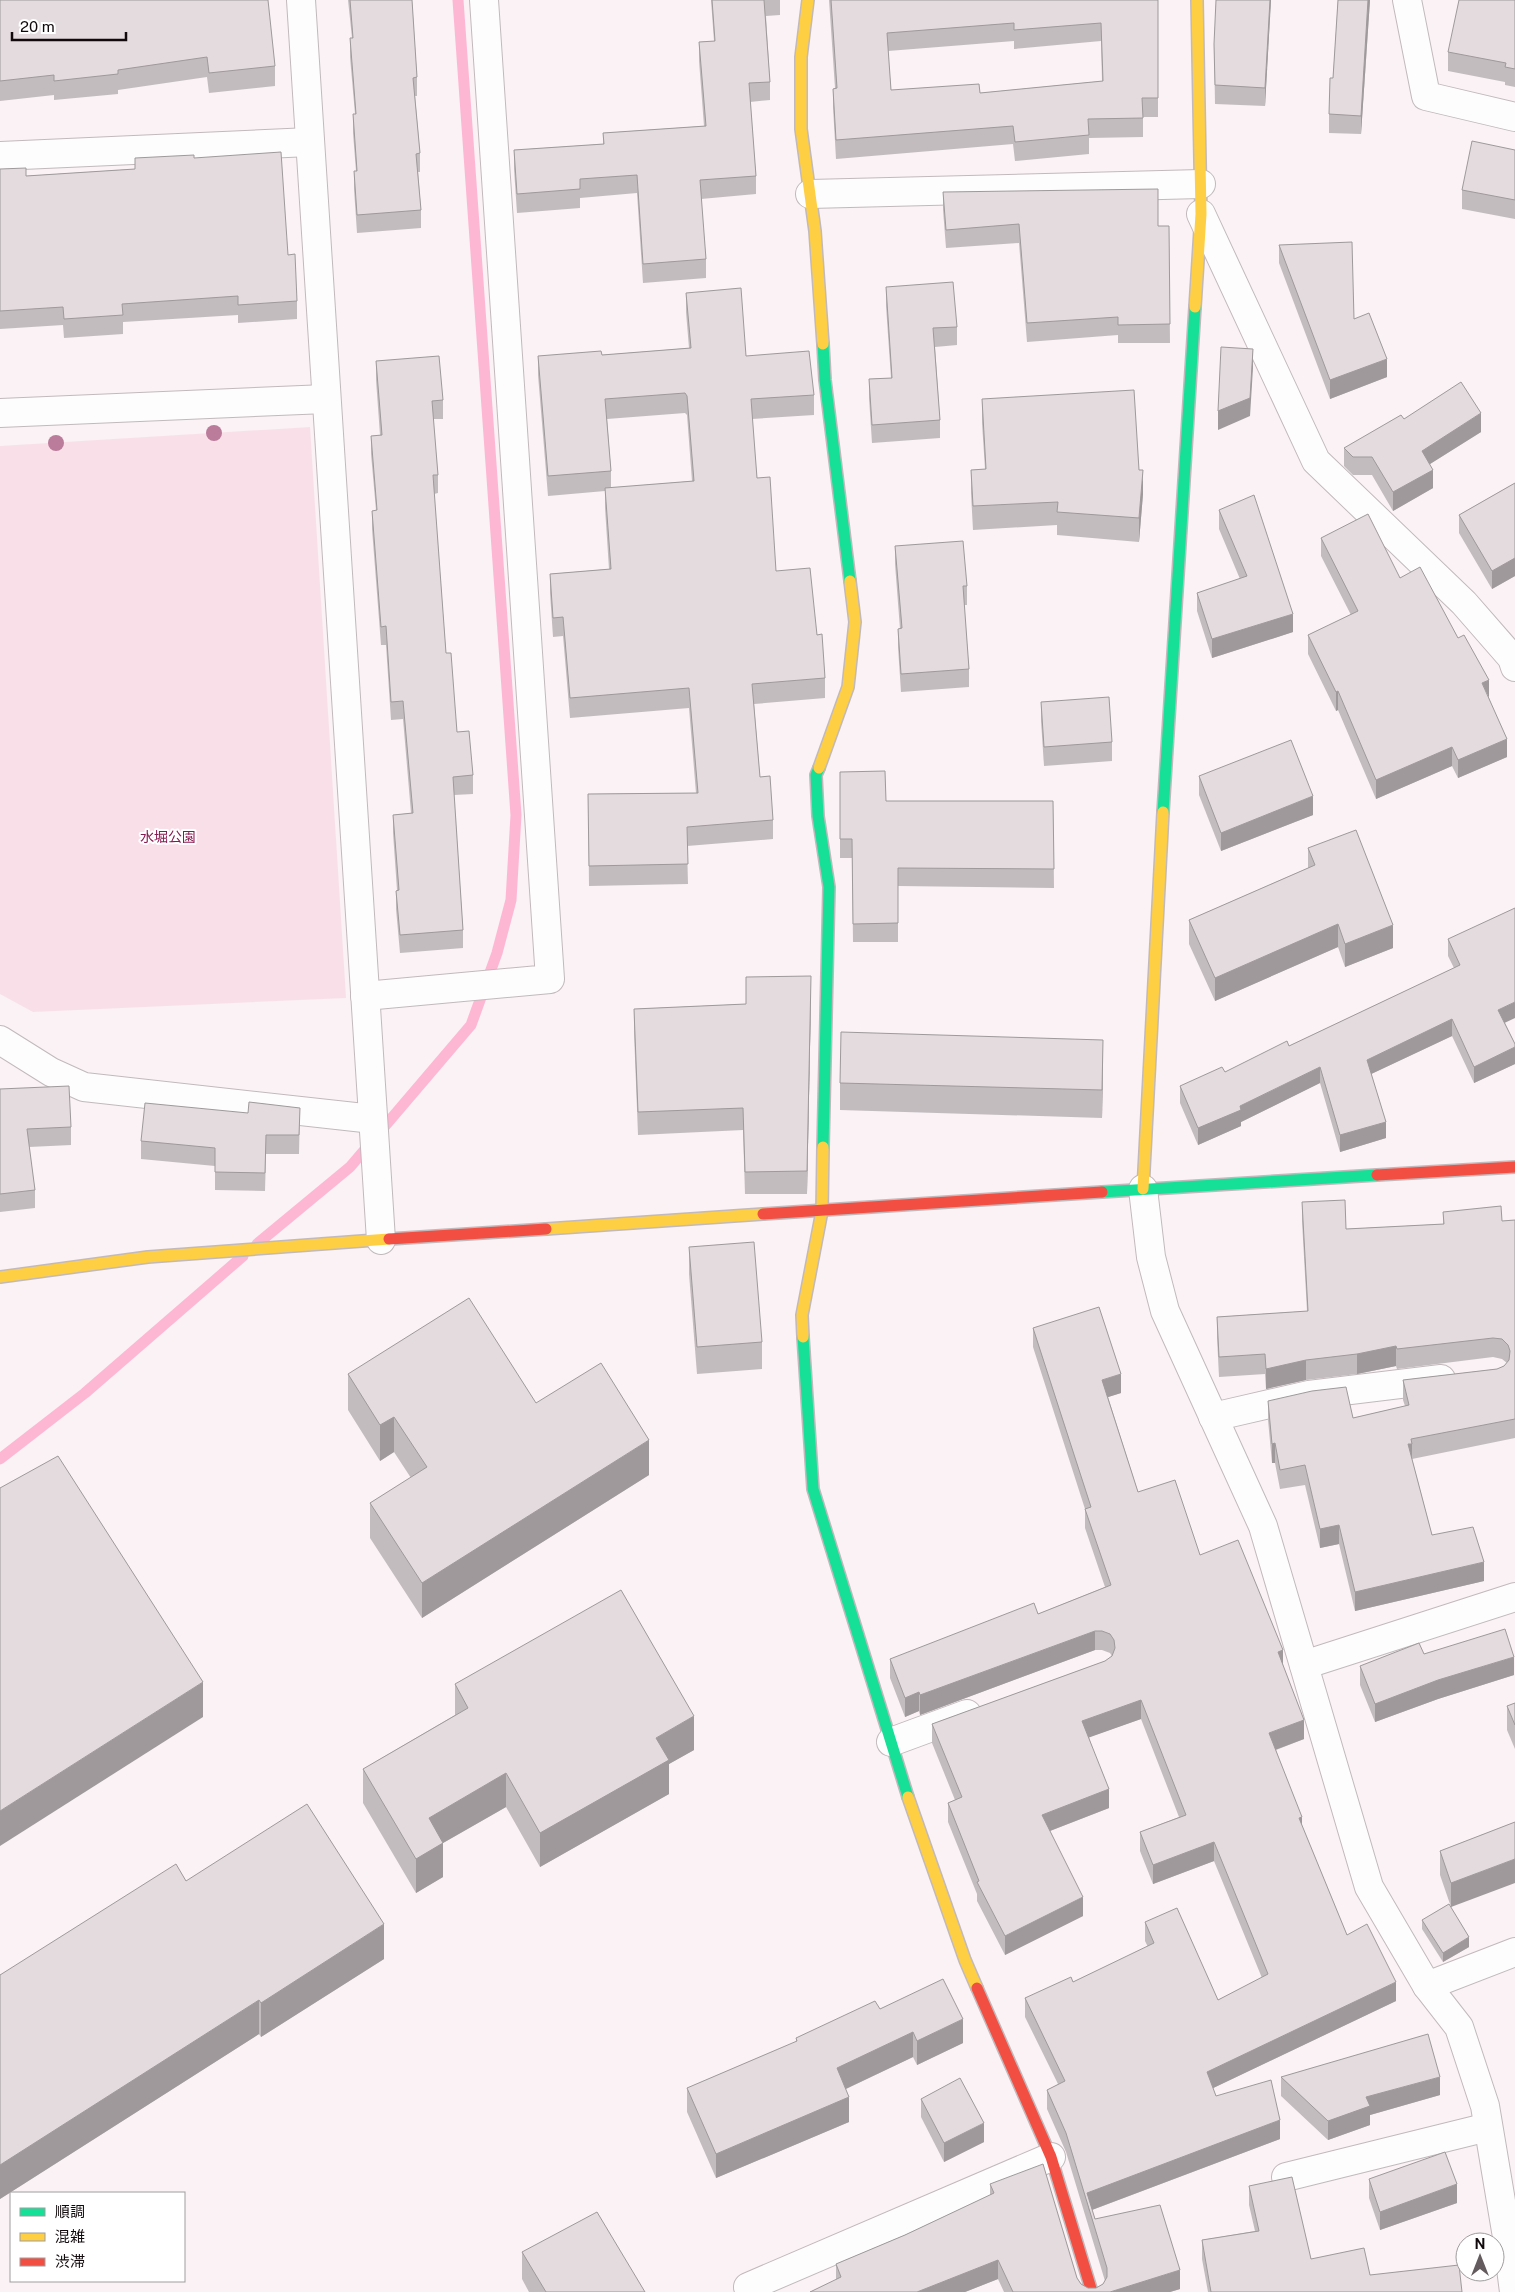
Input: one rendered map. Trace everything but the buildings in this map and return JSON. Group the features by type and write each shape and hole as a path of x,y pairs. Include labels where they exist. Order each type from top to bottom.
{"street":[{"path":"301,0 381,1240"},
{"path":"365,996 550,979 484,0"},
{"path":"808,0 801,57 801,129 815,232 825,380 855,622 848,687 816,775 818,816 829,886 822,1211 802,1316 813,1489 910,1804 965,1960 1051,2157 1092,2292"},
{"path":"1196,0 1201,214 1158,878 1143,1189 1151,1257 1165,1311 1263,1526 1368,1887 1427,1986 1459,2027 1485,2106 1508,2237 1514,2292"},
{"path":"1407,0 1426,96 1515,117"},
{"path":"0,156 310,142"},
{"path":"810,194 1201,184"},
{"path":"1201,214 1316,461 1464,603 1512,658 1515,667"},
{"path":"0,413 326,399"},
{"path":"0,1040 50,1072 84,1087 373,1119"},
{"path":"0,1277 148,1257 381,1240 1143,1189 1515,1167"},
{"path":"1214,1416 1309,1395 1465,1376"},
{"path":"1304,1665 1515,1597"},
{"path":"891,1742 991,1705"},
{"path":"1427,1986 1515,1952"},
{"path":"1286,2177 1488,2127"},
{"path":"750,2292 748,2287 1051,2157"}],"green space":[{"name":"水堀公園","path":"310,427 346,998 33,1012 0,994 0,446"}],"waterway":[{"path":"257,1244 350,1167 471,1025 497,953 511,900 516,815 458,0"},
{"path":"0,1459 85,1393 243,1256"}],"traffic: fast":[{"path":"1163,812 1195,307"},
{"path":"823,344 825,380 850,581"},
{"path":"819,768 816,775 818,816 829,887 823,1147"},
{"path":"1102,1192 1377,1175"},
{"path":"803,1337 813,1489 908,1797"}],"traffic: slow":[{"path":"808,0 801,57 801,129 815,231 823,344"},
{"path":"1195,307 1201,214 1197,0"},
{"path":"819,768 848,687 855,622 850,581"},
{"path":"1143,1189 1163,812"},
{"path":"803,1337 802,1315 822,1211 823,1147"},
{"path":"546,1229 763,1214"},
{"path":"0,1277 148,1257 389,1239"},
{"path":"908,1797 965,1960 977,1988"}],"traffic: jam":[{"path":"1377,1175 1515,1167"},
{"path":"763,1214 1102,1192"},
{"path":"389,1239 546,1229"},
{"path":"977,1988 1051,2157 1092,2292"}]}
